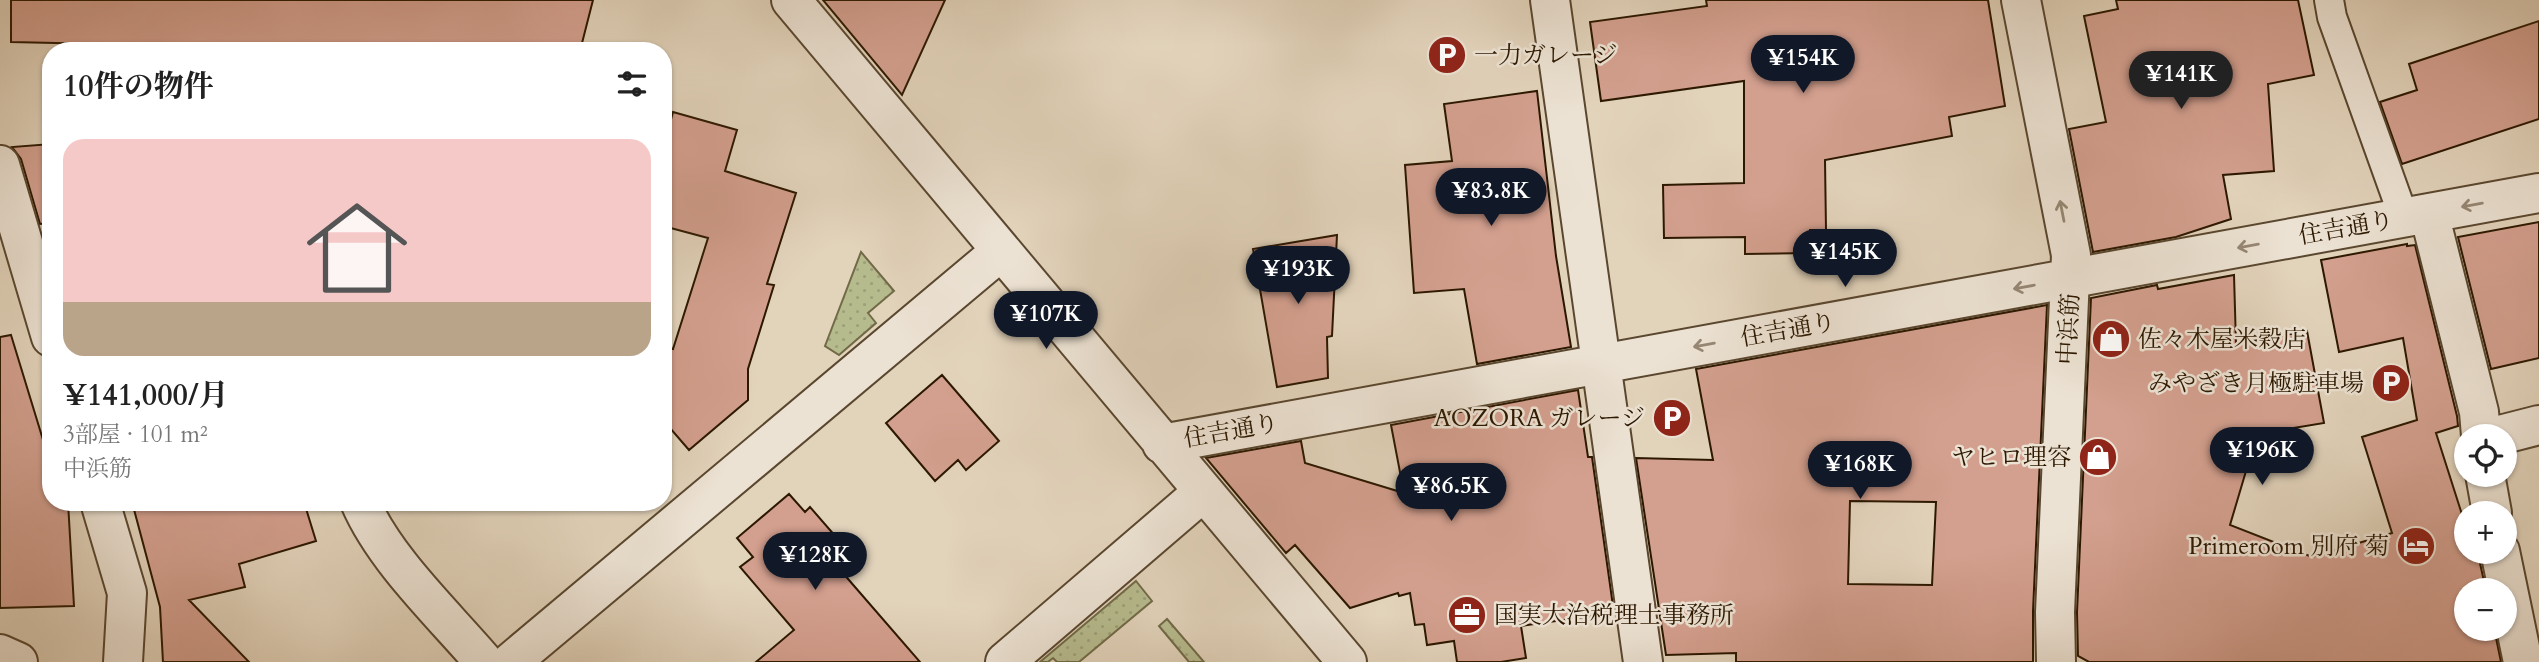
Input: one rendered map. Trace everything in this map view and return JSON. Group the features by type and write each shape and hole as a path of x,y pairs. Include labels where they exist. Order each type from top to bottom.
{"street":[{"path":"792,0 1347,662"},
{"path":"1550,0 1643,662"},
{"name":"中浜筋","path":"2021,0 2071,255 2055,611 2056,662"},
{"path":"0,165 42,307"},
{"name":"住吉通り","path":"1162,444 2539,193"},
{"path":"2416,215 2479,412 2480,424"},
{"path":"511,662 1001,251"},
{"path":"2517,431 2539,425"},
{"path":"1005,662 1203,492"},
{"path":"103,511 127,593 124,662"},
{"path":"364,511 391,555 484,662"},
{"path":"2503,564 2523,662"},
{"path":"0,654 18,662"}],"lane":[{"path":"2329,0 2332,17 2416,215"}],"green space":[{"path":"861,252 894,291 868,313 876,323 839,355 825,346"},
{"path":"1136,581 1152,601 1079,662 1057,662 1053,658 1048,662 1040,662"},
{"path":"1167,619 1204,662 1189,662 1159,626"}],"building":[{"path":"11,0 593,0 582,42 11,42"},
{"path":"823,0 945,0 902,95"},
{"path":"1706,0 1988,0 2005,106 1949,117 1952,136 1825,160 1826,230 1810,230 1810,253 1745,254 1745,237 1664,238 1663,185 1744,183 1744,81 1601,101 1590,22 1707,6"},
{"path":"2116,0 2298,0 2314,75 2268,84 2274,171 2223,175 2231,219 2176,237 2093,252 2069,129 2106,122 2084,16 2118,9"},
{"path":"2539,21 2539,119 2402,164 2380,102 2417,90 2409,64"},
{"path":"1537,91 1556,256 1571,347 1477,364 1464,289 1414,293 1405,165 1452,161 1444,104"},
{"path":"673,112 737,130 725,171 796,193 767,284 774,285 748,369 748,400 689,450 672,430 672,349 708,238 672,228"},
{"path":"42,145 42,224 21,159 12,147"},
{"path":"2539,222 2539,358 2491,369 2458,237"},
{"path":"1337,235 1332,336 1327,337 1328,378 1277,387 1253,249"},
{"path":"2407,244 2415,245 2457,416 2458,424 2454,424 2454,427 2436,433 2458,501 2454,501 2454,564 2480,564 2483,578 2454,578 2454,641 2497,641 2501,662 2089,662 2078,656 2077,612 2091,298 2157,285 2158,289 2234,275 2236,344 2307,331 2324,423 2257,434 2230,525 2312,557 2392,533 2362,437 2417,420 2403,338 2339,352 2321,260"},
{"path":"2047,305 2033,662 1736,662 1736,653 1666,655 1636,458 1713,460 1696,369","holes":["1850,501 1936,502 1932,585 1848,584"]},
{"path":"11,335 42,437 42,511 69,511 74,606 0,608 0,337"},
{"path":"942,375 999,441 966,470 958,460 935,481 886,423"},
{"path":"1578,390 1588,457 1592,457 1614,613 1521,626 1526,658 1501,662 1457,662 1454,641 1427,645 1424,624 1415,625 1410,593 1399,596 1398,593 1350,608 1295,545 1286,553 1206,458 1301,441 1305,463 1404,493 1391,425"},
{"path":"789,494 805,512 810,507 856,560 842,572 920,662 756,662 794,630 740,567 753,557 737,538"},
{"path":"134,511 307,511 316,541 239,564 245,587 189,600 249,662 163,662 160,607"}],"place":[{"name":"一力ガレージ","path":"1447,55"},
{"name":"佐々木屋米穀店","path":"2111,339"},
{"name":"みやざき月極駐車場","path":"2391,383"},
{"name":"AOZORA ガレージ","path":"1672,418"},
{"name":"ヤヒロ理容","path":"2098,457"},
{"name":"Primeroom 別府 菊","path":"2416,546"},
{"name":"国実大治税理士事務所","path":"1467,615"}]}
